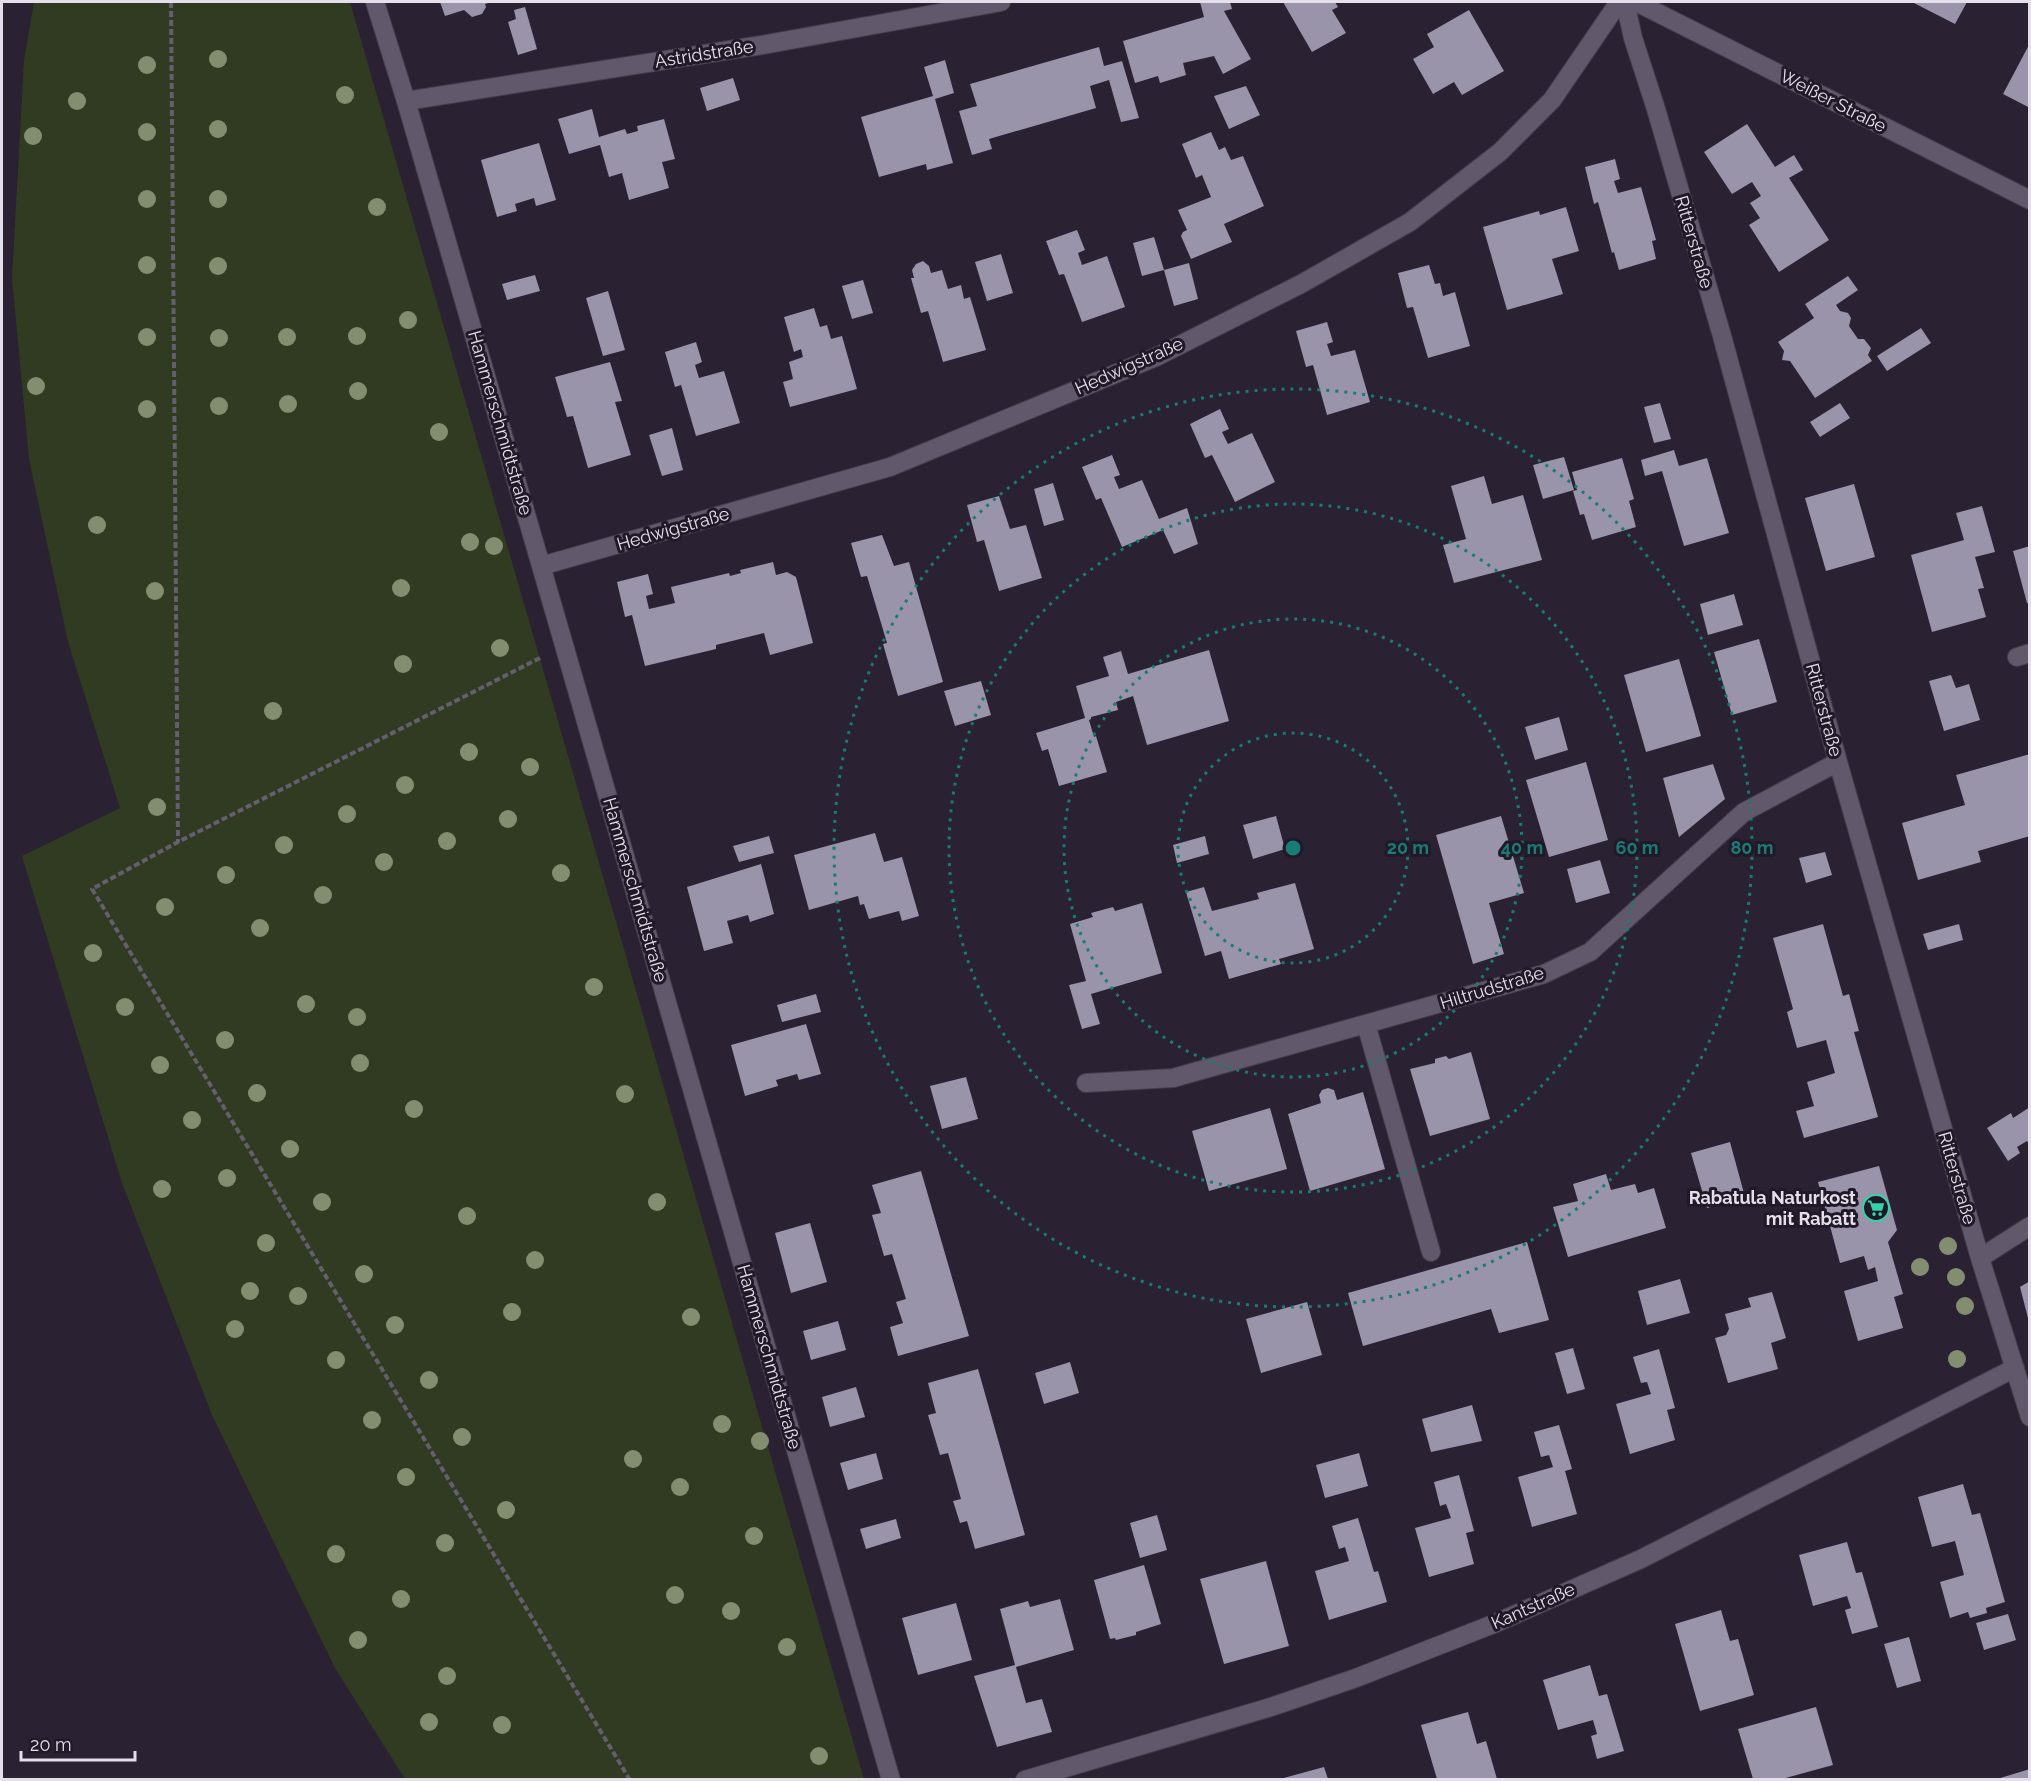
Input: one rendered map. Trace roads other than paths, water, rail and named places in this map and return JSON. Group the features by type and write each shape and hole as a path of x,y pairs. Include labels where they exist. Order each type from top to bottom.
{"street":[{"name":"Hammerschmidtstraße","path":"375,2 406,100 891,1779"},
{"name":"Astridstraße","path":"406,100 762,45 1001,2"},
{"name":"Hedwigstraße","path":"541,566 890,468 1156,357 1301,284 1410,222 1500,152 1551,100 1619,2"},
{"name":"Ritterstraße","path":"1625,2 1633,38 1722,336 1838,762 1980,1258 2030,1417"},
{"name":"Weißer Straße","path":"1636,2 2030,200"},
{"name":"Hiltrudstraße","path":"1086,1083 1173,1078 1544,974 1590,952 1744,812 1838,762"},
{"path":"1366,1024 1431,1251"},
{"path":"1980,1258 2030,1226"},
{"name":"Kantstraße","path":"1025,1779 1271,1707 1356,1678 1496,1623 1641,1559 2015,1368"}],"place":[{"name":"Rabatula Naturkost mit Rabatt","path":"1876,1208"}]}
